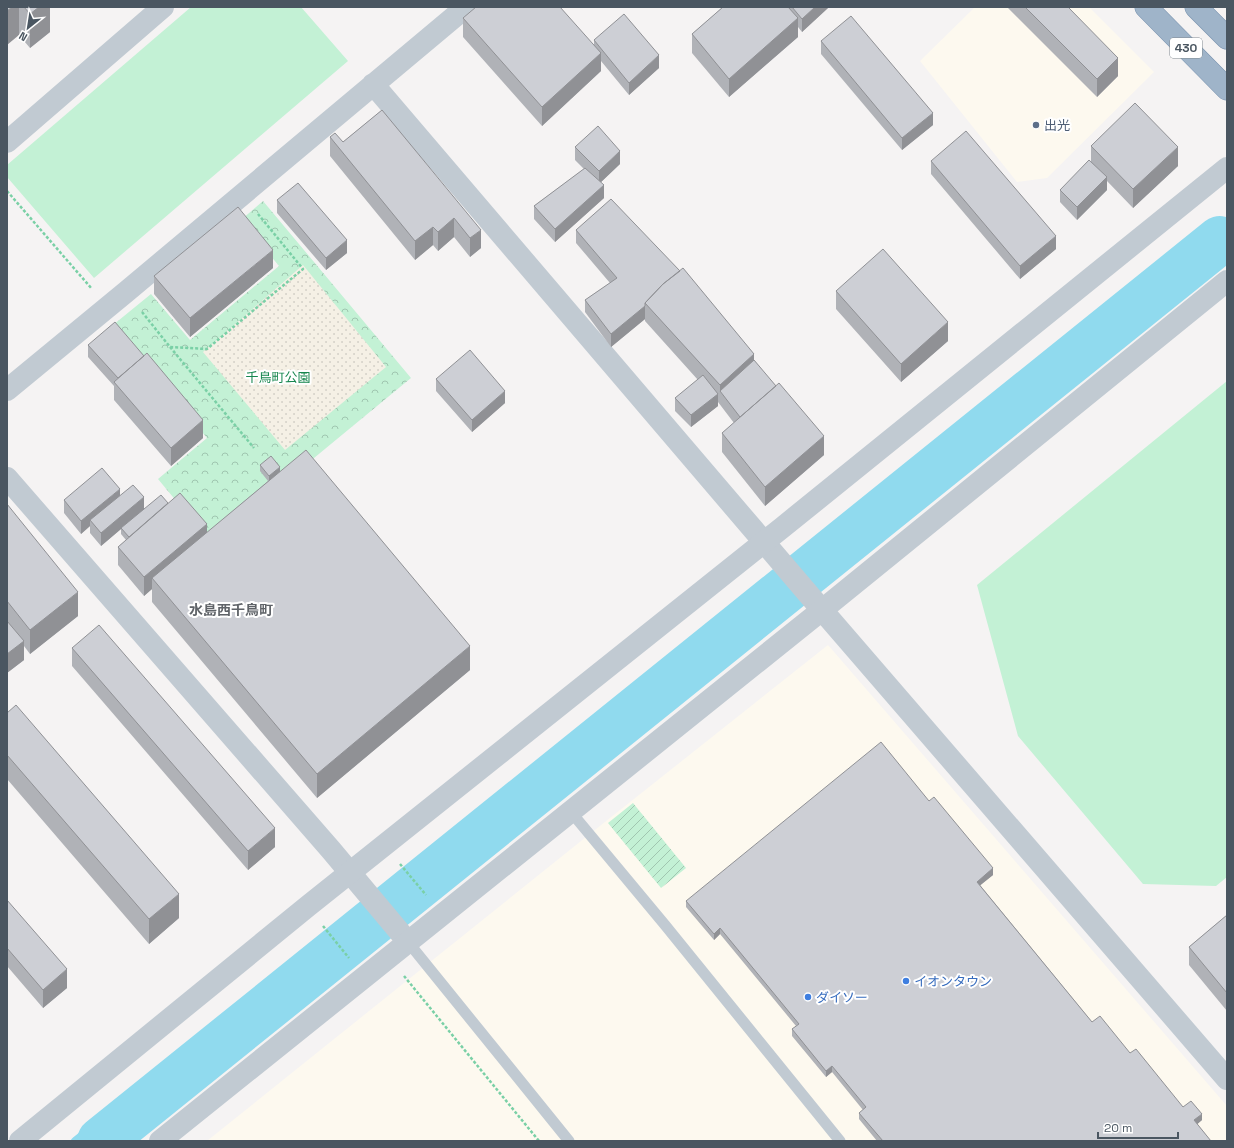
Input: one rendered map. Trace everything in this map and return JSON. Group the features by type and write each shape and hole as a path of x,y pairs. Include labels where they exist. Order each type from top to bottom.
{"highway":[{"name":"430","path":"1146,7 1227,89"},
{"name":"430","path":"1196,7 1227,38"}],"street":[{"path":"7,142 163,7"},
{"path":"7,390 466,7"},
{"path":"373,84 822,610 1227,1079"},
{"path":"20,1141 1227,168"},
{"path":"171,1138 408,942 822,610 1227,282"},
{"path":"7,478 351,873 408,942"}],"lane":[{"path":"571,812 665,925 840,1141"},
{"path":"408,942 569,1141"}],"path":[{"path":"7,191 92,290 98,285"},
{"path":"170,347 208,349 303,269 242,195"},
{"path":"126,292 254,448"},
{"path":"400,863 426,896"},
{"path":"323,926 350,958"},
{"path":"401,973 539,1141"}],"shaded area":[{"name":"出光","path":"975,7 1089,7 1154,72 1047,178 1017,182 920,61"},
{"path":"828,645 1227,1106 1227,1141 207,1141 581,841"}],"green space":[{"path":"191,7 301,7 348,61 94,278 7,177 7,165"},
{"name":"千鳥町公園","path":"263,201 411,378 211,543 158,479 207,438 113,325 151,294 190,340 279,266 241,220"},
{"path":"1227,381 1227,877 1216,886 1143,884 1018,736 977,585"},
{"path":"633,803 686,868 661,888 608,823"}],"sand":[{"path":"303,265 386,367 285,450 203,352"}],"building":[{"path":"24,7 39,7 30,14"},
{"path":"476,7 560,7 601,53 542,107 463,18"},
{"path":"723,7 788,7 798,18 729,79 692,34"},
{"path":"792,7 815,7 802,19"},
{"path":"1025,7 1068,7 1118,58 1097,79"},
{"path":"624,14 659,55 629,83 594,40"},
{"path":"851,16 933,113 902,138 821,41"},
{"path":"1135,103 1178,147 1133,189 1091,146"},
{"path":"382,110 481,230 470,238 454,218 438,232 433,227 415,241 330,137 335,133 343,142"},
{"path":"598,126 620,151 599,171 575,147"},
{"path":"966,131 1056,236 1020,266 931,161"},
{"path":"1089,160 1107,177 1077,207 1060,190"},
{"path":"585,168 604,185 555,229 534,206"},
{"path":"298,183 347,240 326,258 277,200"},
{"path":"611,199 680,271 663,284 645,303 645,306 611,334 585,300 617,278 576,230"},
{"path":"238,207 273,250 190,318 154,276"},
{"path":"883,249 948,322 901,364 836,291"},
{"path":"683,268 754,354 720,385 645,303 663,284"},
{"path":"115,322 144,356 118,378 88,345"},
{"path":"470,350 505,391 472,420 436,379"},
{"path":"147,353 203,420 171,448 114,382"},
{"path":"754,360 776,386 740,417 720,391"},
{"path":"703,375 718,394 691,415 675,398"},
{"path":"779,383 824,436 765,487 722,433"},
{"path":"306,450 470,646 317,774 152,578"},
{"path":"271,456 280,467 269,476 260,465"},
{"path":"102,468 120,489 81,521 64,500"},
{"path":"133,485 144,497 101,533 90,520"},
{"path":"180,493 207,524 144,577 118,547"},
{"path":"161,495 168,503 129,537 121,528"},
{"path":"7,504 78,592 30,630 7,601"},
{"path":"7,621 24,641 7,654"},
{"path":"99,625 275,828 248,851 72,648"},
{"path":"16,705 179,894 149,919 7,755 7,713"},
{"name":"イオンタウン","path":"881,742 929,801 934,797 993,868 977,882 1092,1022 1100,1016 1130,1053 1136,1049 1183,1107 1191,1101 1202,1114 1194,1120 1211,1141 883,1141 859,1113 866,1107 832,1066 826,1071 792,1029 799,1024 720,928 714,934 686,901"},
{"path":"7,900 67,969 43,990 7,948"},
{"path":"1227,915 1227,993 1189,947"}],"waterway":[{"path":"75,1141 415,866 1211,228"},
{"path":"101,1141 1220,240"}],"place":[{"name":"出光","path":"1036,125"},
{"name":"イオンタウン","path":"906,981"},
{"name":"ダイソー","path":"808,997"}],"district":[{"name":"水島西千鳥町","path":"231,610"}]}
